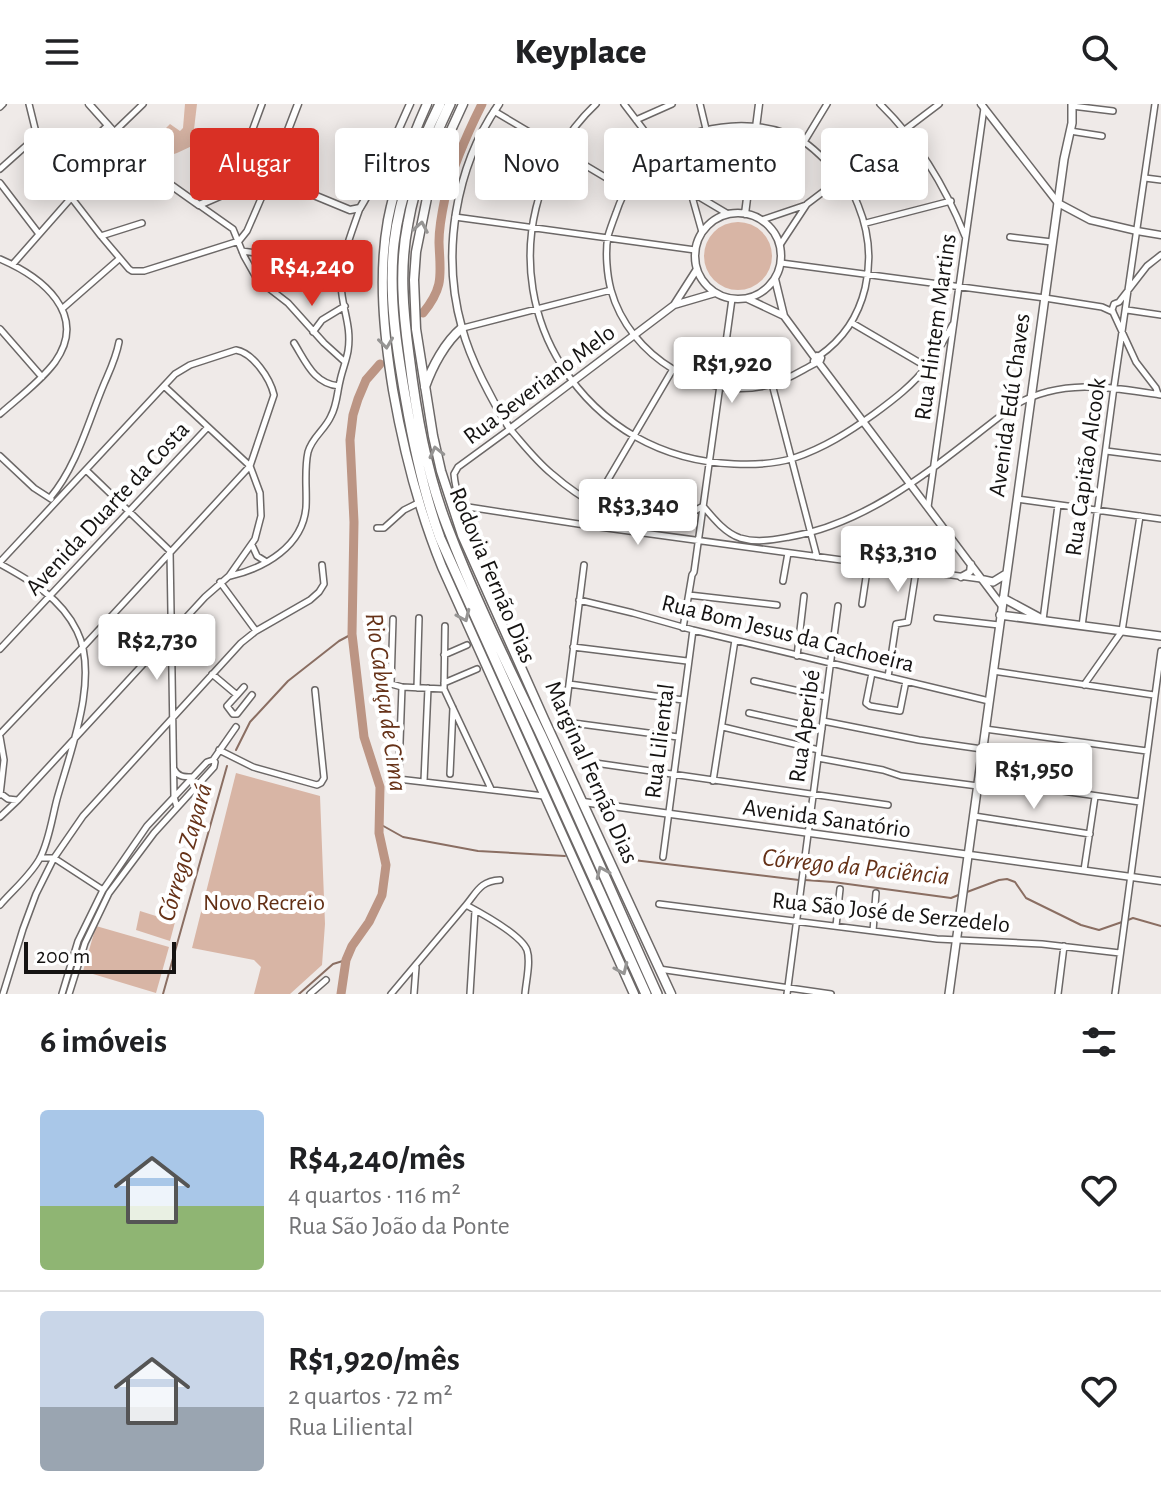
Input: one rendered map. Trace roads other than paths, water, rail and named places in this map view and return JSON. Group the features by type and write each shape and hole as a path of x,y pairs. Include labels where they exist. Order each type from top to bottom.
{"highway":[{"path":"427,104 403,160 387,222 383,264 383,314 404,450 418,503 442,567 634,994"},
{"name":"Rodovia Fernão Dias","path":"440,104 413,162 394,245 394,319 415,450 440,538 646,994"},
{"name":"Rodovia Fernão Dias","path":"450,104 423,166 404,248 402,303 416,402 433,483 446,524 476,596 657,994"},
{"name":"Marginal Fernão Dias","path":"463,104 430,183 416,252 416,329 437,455 457,523 671,994"},
{"path":"425,388 439,357 462,328"}],"main road":[{"name":"Avenida Edú Chaves","path":"1064,159 1064,138 1071,107"},
{"name":"Avenida Edú Chaves","path":"949,994 1071,107"},
{"path":"984,580 993,582 1006,574"},
{"path":"1002,602 1043,620"},
{"path":"1002,602 1021,618"},
{"path":"1000,615 1161,636"}],"street":[{"path":"29,104 35,128"},
{"path":"89,104 111,128"},
{"path":"118,128 143,104"},
{"path":"253,128 262,104"},
{"path":"289,128 298,104"},
{"path":"0,817 220,582 266,562 300,532 306,510 307,456 315,437 331,416 349,340 349,321 341,284 344,261 360,208 410,104"},
{"path":"574,128 596,104"},
{"path":"624,104 642,128"},
{"path":"636,120 672,104"},
{"path":"700,104 706,128"},
{"path":"745,214 759,104"},
{"path":"805,140 827,104"},
{"path":"880,104 903,128"},
{"path":"908,128 939,104"},
{"path":"1155,104 1122,333 1130,351 1159,394"},
{"path":"983,105 1058,203 1090,220 1161,235"},
{"name":"Rua Hintem Martins","path":"928,507 983,105"},
{"path":"527,128 497,107 469,162 455,217 453,270 462,328 493,400 510,429 552,474 594,503 626,519 657,525 672,523 703,506"},
{"path":"1071,107 1113,111"},
{"path":"1152,124 1161,125"},
{"path":"105,128 108,125"},
{"path":"723,128 763,128"},
{"path":"1070,131 1102,136"},
{"path":"805,143 821,157"},
{"path":"0,169 24,148"},
{"path":"928,163 951,201 966,238"},
{"path":"1145,178 1161,180"},
{"path":"0,183 39,234"},
{"path":"174,187 233,229 257,279 288,303 345,363"},
{"path":"762,220 807,204 821,194"},
{"path":"319,198 350,210 360,208"},
{"path":"13,264 69,200"},
{"path":"73,200 119,259 132,271 144,271 239,241 247,231 260,200"},
{"path":"199,205 211,200"},
{"path":"539,200 531,228 531,266 537,309 550,345 572,382 602,414 633,435 669,453 710,463 754,464 791,459 833,442 901,393 927,367 953,324"},
{"path":"621,200 607,238 611,290 634,336 647,350 692,379 720,387 742,387 772,384 806,368 818,360 852,323 868,275 866,223 855,200"},
{"path":"693,200 702,232"},
{"path":"704,200 728,214"},
{"path":"866,223 951,201"},
{"path":"780,245 807,204"},
{"path":"748,299 768,288 775,279 781,263 780,245 776,235 762,220 745,214 728,214 702,232 695,250 697,269 704,283 715,293 732,299 748,299 784,316"},
{"path":"455,217 695,250"},
{"path":"101,236 142,223"},
{"path":"1010,237 1052,242"},
{"path":"242,251 329,264"},
{"path":"1114,313 1116,303 1147,266 1161,255"},
{"path":"0,259 13,264 56,298 66,320 66,338 61,352 42,377 0,414"},
{"path":"63,309 119,259"},
{"path":"781,263 1045,298 1102,307 1120,316 1126,310"},
{"path":"674,305 697,269"},
{"path":"775,279 784,316 1002,602"},
{"path":"462,328 611,290"},
{"path":"674,305 715,293"},
{"path":"683,628 699,540 732,299"},
{"path":"1102,307 1124,303 1126,310"},
{"name":"Rua Severiano Melo","path":"582,524 464,505 456,486 455,470 674,305"},
{"path":"313,332 322,320 345,306"},
{"path":"1126,310 1161,315"},
{"name":"Rua Capitão Alcook","path":"1082,626 1122,333 1114,313"},
{"path":"852,323 927,367"},
{"path":"0,329 42,377"},
{"path":"0,342 6,336"},
{"path":"52,500 71,465 119,342"},
{"path":"294,343 314,376 322,382 339,386"},
{"path":"0,905 40,858 79,720 85,686 83,647 72,622 51,595 0,563 52,500 86,470 175,374 190,365 230,351 242,351 266,377 274,395 250,466 83,647 0,735 4,760 0,794 18,800"},
{"path":"673,369 582,524 984,580"},
{"path":"772,384 817,557"},
{"path":"164,386 250,466 258,484 262,507 260,523 252,544 229,576"},
{"path":"703,506 730,533 749,540 761,542 811,533 860,514 910,483 1031,396 1066,387 1114,387 1159,394"},
{"name":"Avenida Duarte da Costa","path":"0,649 208,427"},
{"path":"1106,451 1161,458"},
{"path":"0,456 34,488 52,500"},
{"path":"86,470 170,551 173,768 177,807"},
{"path":"1016,499 1161,519"},
{"path":"377,528 384,528 404,510 418,503"},
{"path":"1043,620 1058,505"},
{"path":"1084,685 1122,631 1140,516"},
{"path":"252,544 257,556 266,562"},
{"path":"783,581 788,553"},
{"path":"862,604 868,564"},
{"path":"961,577 970,572 971,564"},
{"path":"4,994 36,894 54,858 83,816 241,643 319,592 324,584 322,565"},
{"path":"584,565 565,716 567,722 678,737"},
{"path":"888,677 897,623 908,622 916,571"},
{"path":"220,582 256,631"},
{"path":"689,595 777,605"},
{"path":"797,656 804,596"},
{"name":"Rua Bom Jesus da Cachoeira","path":"579,600 989,701"},
{"name":"Rua Aperibé","path":"787,991 838,606"},
{"path":"417,688 419,618"},
{"path":"937,618 999,625"},
{"path":"393,619 393,685 417,688 444,686 477,669"},
{"path":"445,626 444,686 491,789"},
{"name":"Rua Liliental","path":"663,857 693,630"},
{"path":"713,781 735,640"},
{"path":"444,655 467,645"},
{"path":"573,647 687,661"},
{"path":"1115,994 1161,651"},
{"path":"993,671 1154,695"},
{"path":"872,673 866,703 870,706 900,711 906,681"},
{"path":"212,674 250,698 237,714 233,714 227,706 240,692"},
{"path":"754,681 826,697"},
{"path":"569,684 683,700"},
{"path":"399,769 402,687"},
{"path":"424,781 428,688"},
{"path":"219,750 253,767 317,785 324,778 315,690"},
{"path":"450,774 453,707"},
{"path":"749,713 822,729"},
{"path":"823,721 982,749"},
{"path":"62,994 78,941 103,890 147,826 207,762 213,760 236,727"},
{"path":"723,727 819,750"},
{"path":"985,729 1147,751"},
{"path":"818,758 901,776 1140,802"},
{"path":"69,994 85,943 109,893 143,847 214,767 213,760"},
{"path":"595,763 888,805"},
{"path":"173,768 178,775 193,777"},
{"path":"398,779 544,796"},
{"path":"1084,870 1095,797"},
{"name":"Avenida Sanatório","path":"583,802 1161,881"},
{"path":"974,816 1090,834"},
{"path":"136,842 143,847"},
{"path":"40,858 54,858 103,890"},
{"path":"391,994 483,884 500,880"},
{"path":"836,926 840,889"},
{"path":"873,931 876,893"},
{"name":"Rua São José de Serzedelo","path":"659,904 956,941 1042,944 1120,953"},
{"path":"466,905 525,946 528,955 525,994"},
{"path":"470,994 475,910"},
{"path":"1058,994 1064,946"},
{"path":"414,994 416,964"},
{"path":"659,969 787,991 831,994"},
{"path":"310,994 326,980"}],"waterway":[{"name":"Rio Cabuçu de Cima","path":"423,313 435,295 440,279 440,231 448,186 482,104"},
{"name":"Rio Cabuçu de Cima","path":"341,994 346,960 382,895 386,865 379,833 380,787 364,737 352,634 354,522 350,440 358,399 366,380 380,364"},
{"name":"Córrego Zapará","path":"236,750 250,722 288,681 352,634"},
{"name":"Córrego Zapará","path":"163,994 227,766"},
{"name":"Córrego da Paciência","path":"378,823 403,837 478,851 565,856"},
{"name":"Córrego da Paciência","path":"625,859 799,880"},
{"name":"Córrego da Paciência","path":"967,892 1007,879 1015,882 1026,898 1081,925 1099,930 1122,922"},
{"name":"Córrego da Paciência","path":"805,880 951,898 961,894"},
{"name":"Córrego da Paciência","path":"1128,920 1133,918 1161,926"},
{"path":"299,994 333,964 346,960"}],"park label":[{"name":"Novo Recreio","path":"264,902"}]}
